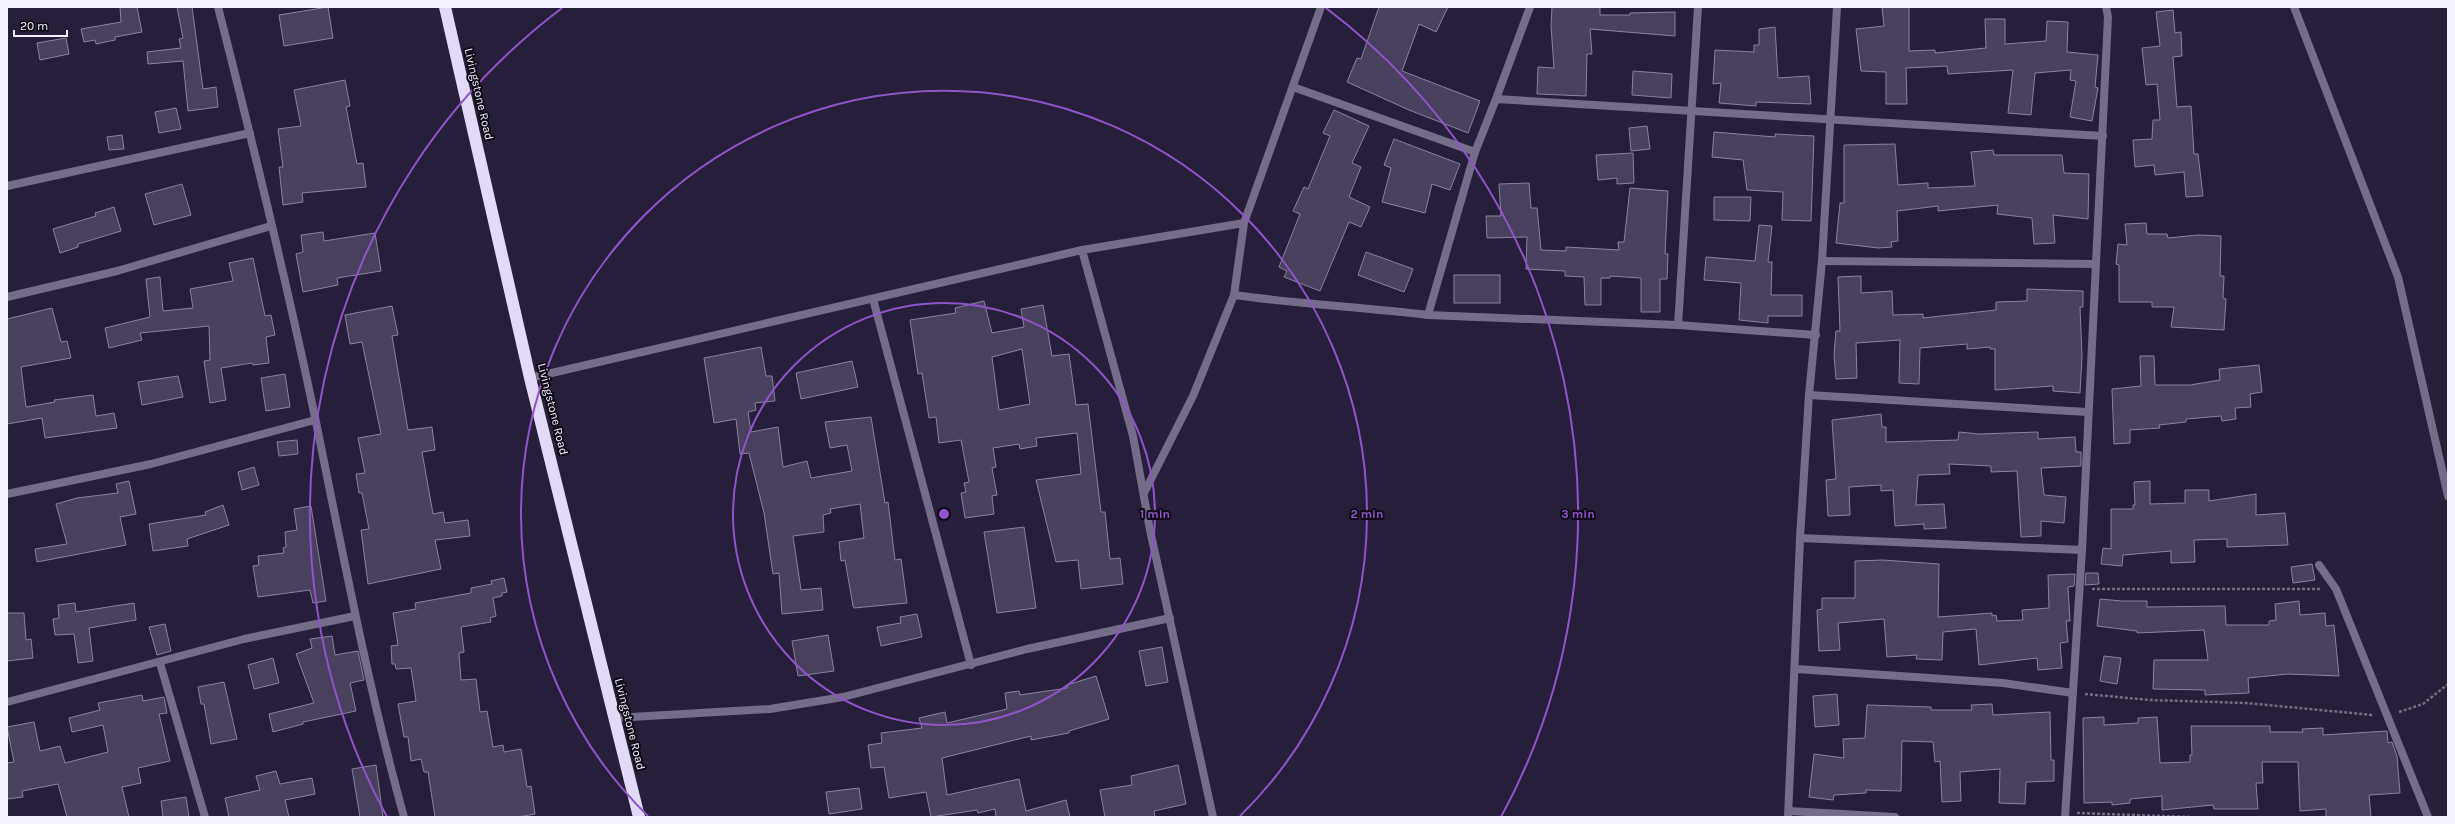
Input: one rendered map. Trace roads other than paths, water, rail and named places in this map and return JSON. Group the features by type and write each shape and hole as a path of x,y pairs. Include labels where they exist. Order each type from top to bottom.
{"highway":[{"name":"Livingstone Road","path":"445,7 530,378 639,817"}],"street":[{"path":"218,7 250,133 315,420 355,616 382,738 404,817"},
{"path":"1144,493 1193,396 1234,295 1244,223 1321,7"},
{"path":"1428,314 1475,152 1530,7"},
{"path":"1678,325 1698,7"},
{"path":"1837,7 1829,120 1822,261 1809,395 1800,538 1796,669 1788,814 1895,817"},
{"path":"2065,815 2082,550 2087,412 2103,136 2108,16 2106,7"},
{"path":"2294,7 2398,277 2448,496"},
{"path":"1293,86 1475,152"},
{"path":"1496,99 2103,136"},
{"path":"7,186 250,133"},
{"path":"530,378 1082,250 1244,223"},
{"path":"7,297 117,271 271,226"},
{"path":"1082,250 1133,436 1213,817"},
{"path":"1822,261 2095,264"},
{"path":"1234,295 1309,305 1345,305 1428,314 1678,325 1816,335"},
{"path":"873,299 971,665"},
{"path":"1809,395 2087,412"},
{"path":"7,494 151,464 315,420"},
{"path":"1800,538 2082,550"},
{"path":"2319,565 2336,589 2428,817"},
{"path":"7,702 160,663 244,639 355,616"},
{"path":"614,718 770,709 843,697 1027,650 1170,618"},
{"path":"160,663 205,817"},
{"path":"1796,669 2003,684 2072,693"}]}
